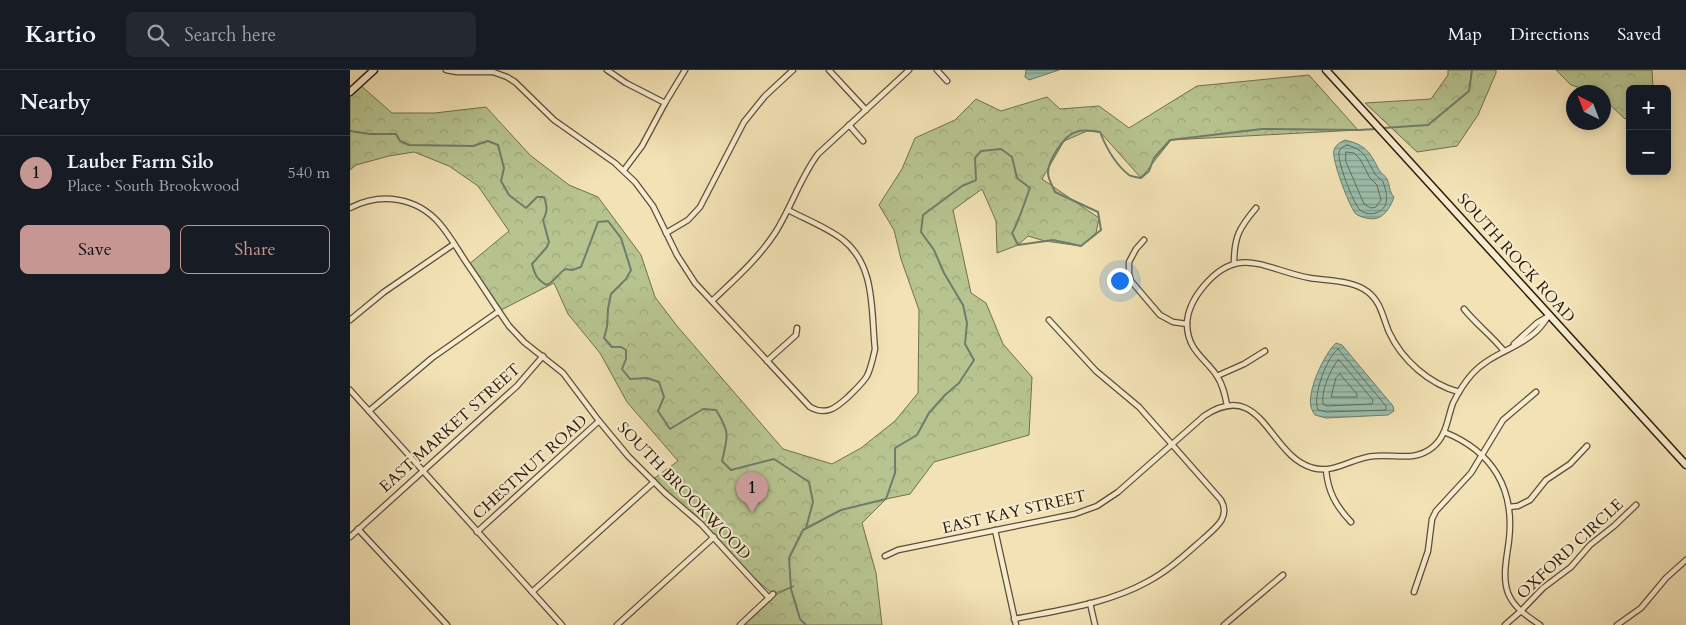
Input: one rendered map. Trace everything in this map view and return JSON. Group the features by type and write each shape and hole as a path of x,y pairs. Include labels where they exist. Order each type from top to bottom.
{"main road":[{"path":"350,92 374,70"},
{"name":"SOUTH ROCK ROAD","path":"1326,70 1686,465"}],"street":[{"path":"446,70 498,73 511,79 554,120 624,170 653,206 677,255 691,277 810,406 822,411 832,410 838,407 861,385 870,369 875,349 869,282 860,258 838,236 788,210"},
{"path":"607,70 626,83 664,103"},
{"path":"624,170 646,140 664,103 685,70"},
{"path":"666,234 688,220 700,207 744,122 765,96 793,70"},
{"path":"829,70 866,110"},
{"path":"712,301 765,247 788,210 814,159 909,70"},
{"path":"937,70 947,81"},
{"path":"849,126 863,141"},
{"name":"SOUTH BROOKWOOD","path":"350,208 366,201 388,198 409,203 431,215 454,244 516,335 543,356 571,382 599,421 628,456 677,504 702,524 769,598"},
{"path":"1234,264 1234,254 1241,226 1256,208"},
{"path":"1144,240 1136,249 1129,262 1128,274 1131,281 1160,314 1173,322 1187,324"},
{"path":"350,320 384,292 454,244"},
{"path":"1459,392 1439,385 1422,374 1398,347 1379,306 1369,292 1363,288 1308,278 1281,272 1255,263 1242,262 1234,264 1214,276 1200,291 1191,308 1187,324 1188,335 1194,350 1217,376 1223,387 1226,405 1240,406 1252,412 1299,462 1312,468 1326,470 1334,469 1364,457 1386,456 1405,458 1421,454 1433,447 1444,432 1452,408 1465,383 1480,366 1512,347 1537,323 1549,315"},
{"path":"1464,309 1504,351"},
{"path":"369,411 432,358 499,312"},
{"path":"995,530 1015,622 1124,593 1162,573 1179,560 1220,524 1224,515 1221,500 1139,407 1096,371 1049,320"},
{"path":"767,361 796,335 797,328"},
{"path":"1217,376 1244,364 1266,351"},
{"name":"EAST MARKET STREET","path":"350,537 518,386 543,356"},
{"path":"350,390 562,625"},
{"path":"1414,592 1428,551 1432,519 1436,511 1471,473 1503,420 1536,392"},
{"name":"EAST KAY STREET","path":"885,556 898,550 1075,514 1096,506 1126,487 1204,416 1226,405"},
{"name":"CHESTNUT ROAD","path":"477,532 599,421"},
{"path":"1444,432 1466,442 1483,455 1500,478 1509,507 1510,530 1505,575 1506,583 1511,599 1521,611 1540,625"},
{"path":"1509,507 1518,506 1530,500 1546,480 1570,464 1587,446"},
{"path":"1326,470 1331,494 1341,511 1351,522"},
{"path":"532,592 654,482"},
{"name":"OXFORD CIRCLE","path":"1504,625 1521,611 1543,588 1571,567 1592,543 1636,506"},
{"path":"358,529 447,625"},
{"path":"617,625 714,537"},
{"path":"1617,625 1641,608 1666,578 1686,560"},
{"path":"1226,624 1283,575"},
{"path":"740,625 773,594"},
{"path":"1090,603 1095,625"}],"green space":[{"path":"1448,70 1496,70 1478,115 1457,146 1417,152 1365,103 1431,99 1448,75"},
{"path":"1556,70 1652,70 1653,85 1626,85 1625,119 1611,106 1611,85 1571,85"},
{"path":"1309,75 1358,130 1171,140 1141,178 1100,132 1087,131 1064,141 1042,179 1099,218 1096,233 1081,246 1045,241 1028,236 1018,245 997,253 996,221 982,189 953,210 971,293 986,303 1003,344 1032,377 1029,435 934,462 910,494 886,499 862,523 876,573 882,625 740,625 769,598 794,586 773,594 740,566 691,514 652,480 678,461 627,402 600,353 568,314 554,283 501,310 468,265 509,231 478,186 449,166 414,152 389,156 356,165 350,170 350,94 359,84 392,113 435,113 486,107 530,155 569,185 598,197 641,255 655,297 677,326 783,449 832,464 861,448 895,421 918,393 919,310 901,259 894,230 879,205 902,169 915,138 955,120 976,99 1001,111 1047,97 1060,109 1099,106 1129,128 1197,86"}],"water":[{"path":"1026,70 1059,70 1029,80 1025,77"},
{"path":"1345,140 1363,147 1387,179 1394,197 1390,207 1380,217 1371,219 1359,216 1355,213 1349,201 1341,182 1334,155 1336,146"},
{"path":"1336,343 1342,345 1393,406 1394,411 1388,415 1326,418 1315,415 1311,408 1310,400 1314,383 1326,355"}],"waterway":[{"path":"1383,128 1428,125 1469,91 1472,70"},
{"path":"806,625 800,619 791,589 789,558 803,530 841,510 886,499 895,473 895,448 917,435 929,413 959,383 974,360 965,344 967,323 963,305 944,273 934,250 921,232 923,215 962,186 976,180 975,158 981,151 1001,149 1012,157 1017,178 1030,188 1012,233 1018,245 1053,240 1081,246 1101,230 1098,212 1055,192 1048,173 1051,162 1062,143 1071,134 1076,132 1085,130 1100,132 1108,150 1120,166 1129,175 1141,178 1149,171 1154,158 1170,140 1262,129 1376,129"},
{"path":"350,131 370,134 396,134 400,141 409,145 473,146 488,141 498,145 504,168 501,181 509,195 526,208 537,197 544,197 547,208 543,220 549,242 532,264 537,277 547,285 565,269 572,270 581,267 598,222 608,221 621,238 631,270 626,279 611,294 604,338 612,347 621,347 626,350 626,359 622,369 630,379 647,378 659,382 664,397 658,411 670,429 703,409 716,410 726,429 726,446 722,461 731,470 774,459 809,482 813,502 806,528"}],"place":[{"name":"Lauber Farm Silo","path":"752,513"}]}
